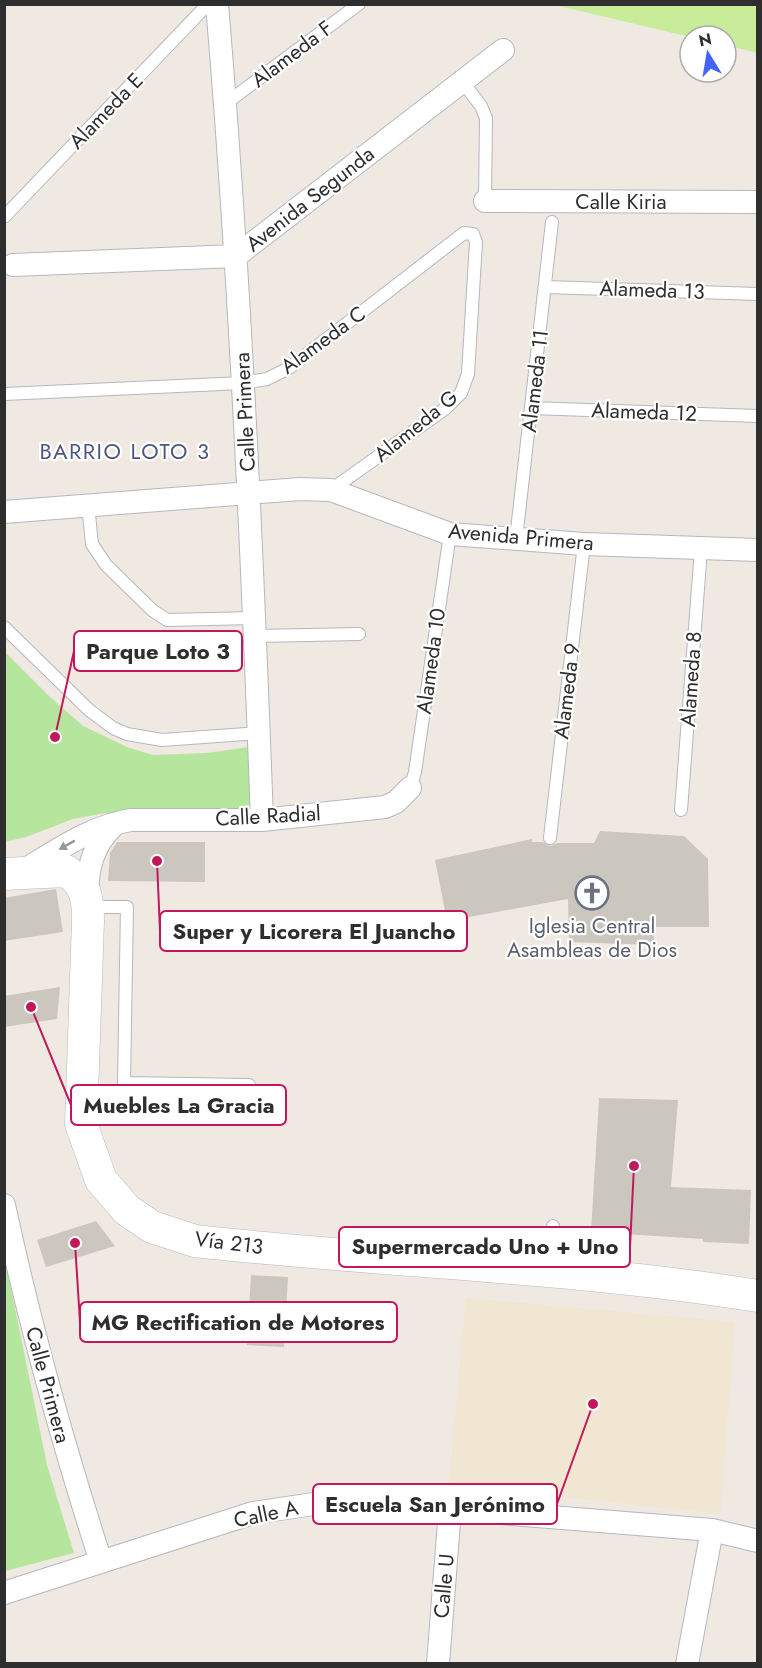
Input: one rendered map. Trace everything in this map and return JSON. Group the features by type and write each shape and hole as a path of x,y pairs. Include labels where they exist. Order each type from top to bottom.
{"main road":[{"path":"9,871 66,872 79,882 88,903"},
{"name":"Vía 213","path":"88,903 81,1124 101,1180 127,1210 152,1227 195,1241 548,1272 708,1288 758,1296"}],"street":[{"name":"Calle Primera","path":"217,4 236,256 249,493 262,820"},
{"name":"Avenida Segunda","path":"9,266 236,256 503,50"},
{"name":"Calle Kiria","path":"485,201 758,202"},
{"name":"Avenida Primera","path":"4,512 300,489 331,490 450,534 584,544 758,550"},
{"name":"Calle Radial","path":"9,871 104,826 131,819 262,820 385,807 396,802 410,788"},
{"path":"88,903 87,881 93,856 105,834 118,822"},
{"name":"Calle Primera","path":"4,1204 43,1371 70,1467 101,1562"},
{"name":"Calle A","path":"4,1593 253,1513 327,1502 450,1509 712,1530 758,1542"},
{"name":"Calle U","path":"438,1664 450,1509"},
{"path":"687,1664 712,1530"}],"lane":[{"name":"Alameda E","path":"4,217 208,4"},
{"name":"Alameda F","path":"225,104 359,4"},
{"path":"462,81 481,106 486,118 485,201"},
{"name":"Alameda 11","path":"516,539 552,222"},
{"name":"Alameda C","path":"4,394 243,383 267,379 289,368 464,233 473,234"},
{"name":"Alameda G","path":"331,490 446,408 461,393 468,374 476,242 473,234"},
{"name":"Alameda 13","path":"546,287 758,294"},
{"name":"Alameda 12","path":"531,408 758,416"},
{"path":"88,505 92,544 106,565 152,610 167,620 360,634"},
{"name":"Alameda 10","path":"410,788 415,772 450,534"},
{"name":"Alameda 9","path":"550,838 584,544"},
{"name":"Alameda 8","path":"681,810 701,549"},
{"path":"4,627 100,720 127,734 162,740 259,733"},
{"path":"88,903 127,907 124,1083 249,1085"},
{"path":"548,1272 553,1226"}],"shaded area":[{"path":"466,1298 735,1322 720,1514 449,1485"}],"green space":[{"path":"555,5 757,5 757,53 738,48 738,24 678,24 678,34"},
{"path":"4,651 83,726 127,747 153,755 206,753 250,747 252,803 242,811 232,812 105,813 73,819 26,837 5,842"},
{"path":"4,1254 47,1465 74,1553 5,1571"}],"building":[{"path":"600,831 684,836 708,859 709,927 654,927 654,945 569,942 568,899 447,921 435,860 532,839 532,842 543,842 550,846 557,843 594,843"},
{"path":"117,842 205,842 205,882 108,881 110,853"},
{"path":"56,889 63,932 4,941 4,898"},
{"path":"60,987 57,1019 4,1027 4,996"},
{"path":"599,1098 678,1100 671,1187 751,1190 749,1244 591,1232"},
{"path":"96,1221 115,1246 46,1267 37,1240"},
{"path":"251,1275 288,1277 284,1347 247,1345"}],"place":[{"name":"Parque Loto 3","path":"55,737"},
{"name":"Super y Licorera El Juancho","path":"157,861"},
{"name":"Iglesia Central Asambleas de Dios","path":"592,893"},
{"name":"Muebles La Gracia","path":"31,1007"},
{"name":"Supermercado Uno + Uno","path":"634,1166"},
{"name":"MG Rectification de Motores","path":"75,1243"},
{"name":"Escuela San Jerónimo","path":"593,1404"}],"district":[{"name":"BARRIO LOTO 3","path":"125,451"}]}
